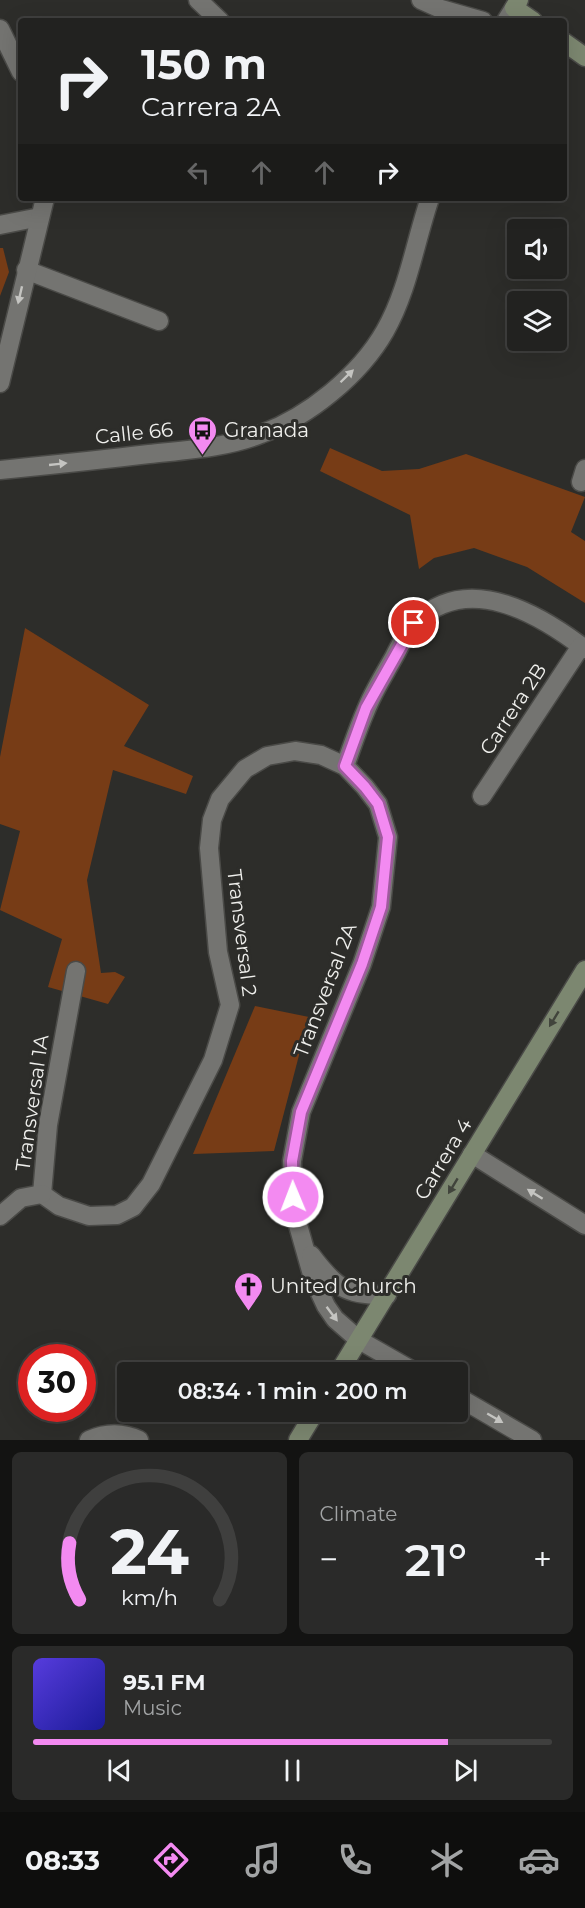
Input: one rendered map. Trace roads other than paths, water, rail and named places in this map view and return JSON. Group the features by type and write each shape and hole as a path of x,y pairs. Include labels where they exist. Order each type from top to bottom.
{"street":[{"path":"198,0 217,18"},
{"path":"421,0 441,9 472,18"},
{"path":"513,10 528,18"},
{"path":"0,29 18,66"},
{"path":"567,44 585,57"},
{"path":"0,383 44,201"},
{"name":"Calle 66","path":"0,470 179,451 237,442 260,435 303,414 351,373 384,333 397,306 427,201"},
{"path":"0,225 40,217"},
{"path":"26,270 159,321"},
{"path":"345,766 366,708 414,623 432,610 455,601 477,599 502,602 527,611 583,647"},
{"name":"Carrera 2B","path":"482,796 583,647"},
{"name":"Transversal 2","path":"42,1194 59,1206 89,1216 117,1215 133,1207 151,1184 213,1060 230,1005 218,952 209,848 212,820 220,799 245,769 267,756 295,751 321,755 345,766"},
{"name":"Transversal 2A","path":"345,766 378,804 388,837 381,907 362,964 301,1112 295,1137 292,1183 294,1211 313,1278 326,1306 341,1325 359,1340 398,1362"},
{"name":"Carrera 4","path":"345,1362 472,1154 579,992 585,970"},
{"name":"Transversal 1A","path":"0,1216 21,1198 42,1194 48,1125 76,971"},
{"path":"472,1154 585,1225"},
{"name":"Transversal 2A","path":"301,1241 326,1276 338,1286 351,1293 387,1295"},
{"path":"468,1403 532,1440"},
{"path":"298,1440 309,1422"},
{"path":"89,1440 113,1433 139,1440"}],"place":[{"name":"Granada","path":"203,456"},
{"name":"United Church","path":"249,1312"}]}
